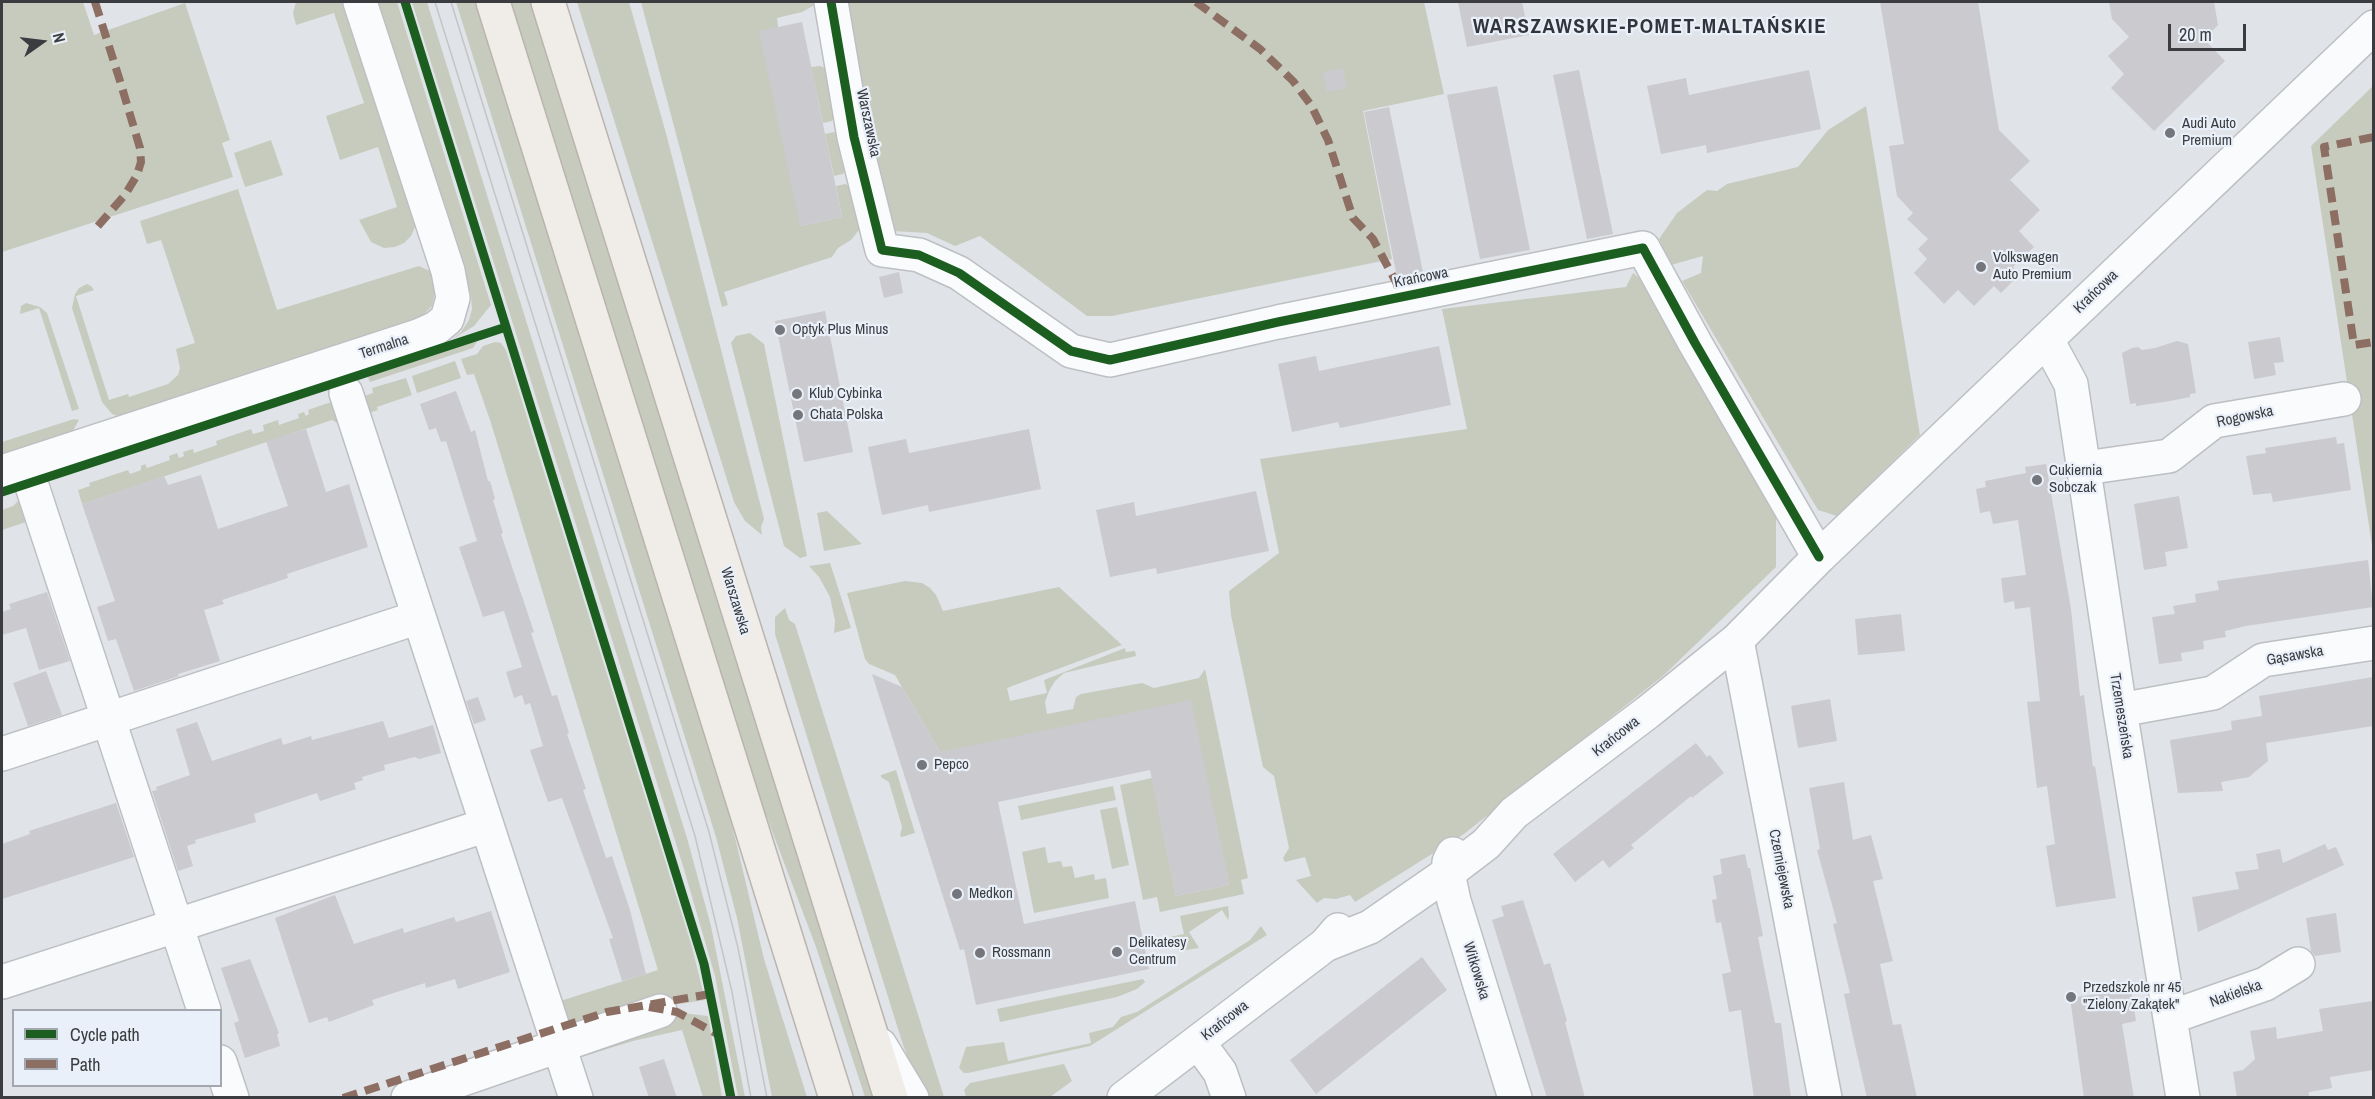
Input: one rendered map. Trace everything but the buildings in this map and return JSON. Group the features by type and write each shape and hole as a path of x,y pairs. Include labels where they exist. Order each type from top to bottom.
{"main road":[{"path":"493,2 836,1098"},
{"name":"Warszawska","path":"548,2 891,1098"}],"street":[{"name":"Termalna","path":"16,478 418,336 436,328 447,319 453,298 448,271 360,2"},
{"name":"Warszawska","path":"831,2 854,137 882,250"},
{"name":"Krańcowa","path":"1124,1098 1325,945 1357,909 1486,844 1514,813 1648,712 1737,640 1819,557 2373,27"},
{"name":"Krańcowa","path":"882,250 919,255 959,273 1071,351 1110,360 1289,320 1643,248 1695,343 1819,557"},
{"name":"Trzemeszeńska","path":"2046,340 2071,384 2120,711 2183,1098"},
{"path":"346,393 576,1098"},
{"name":"Rogowska","path":"2085,468 2169,456 2214,421 2344,399"},
{"path":"16,478 108,719 203,1009"},
{"path":"2,754 419,616"},
{"name":"Czerniejewska","path":"1737,640 1825,1098"},
{"name":"Gąsawska","path":"2120,711 2213,693 2263,660 2373,643"},
{"path":"2,982 487,825"},
{"name":"Witkowska","path":"1453,859 1454,901 1515,1098"},
{"name":"Nakielska","path":"2171,1017 2265,984 2298,964"},
{"path":"408,1098 660,1011"},
{"path":"868,1025 912,1098"},
{"path":"1198,1042 1220,1072 1229,1098"},
{"path":"222,1068 232,1098"}],"shaded area":[{"path":"2,2 83,2 94,35 185,3 230,140 222,143 233,177 2,252"},
{"path":"296,2 345,2 415,217 415,227 411,236 404,243 395,247 384,248 371,242 359,220 397,207 378,147 340,160 326,116 364,103 334,13 296,25 293,13"},
{"path":"375,2 397,2 491,305 474,326 453,339 469,320 472,309 471,295"},
{"path":"412,2 427,2 687,838 711,926 745,1097 738,1097 715,976 683,866"},
{"path":"456,2 479,2 715,754 764,959 807,1097 772,1097 737,918 716,837"},
{"path":"508,2 535,2 876,1097 865,1097 816,947 752,778"},
{"path":"577,2 629,2 667,137 764,519 761,527 762,535 745,521 734,502"},
{"path":"641,2 820,2 802,12 777,18 800,226 842,217 836,186 845,184 855,189 860,214 859,230 851,240 838,248 832,257 724,292 728,305 722,307"},
{"path":"849,2 1424,2 1444,94 1363,111 1392,259 1112,316 1087,316 980,236 955,246 927,233 892,231 852,58"},
{"path":"820,66 828,69 837,113 832,121 823,123 811,67"},
{"path":"2373,86 2373,552 2311,146"},
{"path":"1866,106 1920,435 1837,516 1818,510 1682,281 1701,273 1703,256 1671,265 1659,239 1677,213 1707,190 1717,191 1727,184 1798,167 1828,130"},
{"path":"834,132 843,137 848,165 843,174 834,176 825,134"},
{"path":"271,140 283,175 245,187 234,153"},
{"path":"238,189 277,310 419,266 432,272 436,289 432,306 418,320 120,417 112,414 102,402 72,308 75,294 79,288 87,284 94,290 76,296 109,400 128,394 129,397 168,384 178,375 180,368 176,349 195,343 161,240 147,244 140,221"},
{"path":"1633,273 1648,285 1776,506 1776,567 1664,675 1464,834 1355,902 1350,895 1336,899 1324,898 1317,903 1296,880 1311,876 1305,857 1285,862 1283,858 1289,848 1274,776 1263,767 1231,615 1229,591 1279,553 1260,459 1467,429 1442,309 1626,287"},
{"path":"26,303 40,307 47,313 79,409 72,411 39,308 20,314 21,306"},
{"path":"750,333 764,344 807,556 800,558 784,546 731,343 736,336"},
{"path":"478,340 473,348 370,382 368,377"},
{"path":"495,342 501,343 506,350 692,947 705,1000 650,1011 571,1036 554,1003 658,970 491,423 474,374 467,375 461,359 477,354 483,346"},
{"path":"455,361 461,378 417,393 412,376"},
{"path":"406,378 412,395 377,407 378,410 366,414 362,397 373,393 372,388"},
{"path":"340,399 346,428 332,420 82,504 78,490 90,486 89,483 128,470 130,474 141,470 141,466 145,464 147,468 170,460 169,456 177,453 179,458 184,456 183,452 193,449 194,453 217,445 216,441 251,429 253,434 264,431 263,425 278,420 279,425 299,418 298,414 304,412 306,416 309,414 308,410"},
{"path":"74,419 79,420 71,434 2,457 2,442"},
{"path":"22,497 29,521 2,530 2,510 13,506"},
{"path":"827,511 862,544 824,551 817,513"},
{"path":"830,563 851,628 834,633 835,621 830,597 819,577 809,566"},
{"path":"905,581 922,583 930,588 943,611 1059,587 1122,645 1007,688 1010,701 1047,693 1044,680 1125,648 1126,652 1135,651 1136,656 1064,673 1049,691 1045,702 1047,714 1073,709 1076,697 1081,694 1142,683 1154,688 1199,678 1205,669 1248,878 1241,880 1244,894 1160,912 1157,897 1143,900 1120,785 1152,778 1176,896 1229,885 1202,758 940,752 895,675 869,664 865,659 847,593"},
{"path":"785,608 789,620 795,624 944,1097 928,1097 915,1075 903,1045 775,634 775,617"},
{"path":"896,770 915,833 902,837 900,836 902,827 889,782 881,777 881,775"},
{"path":"1113,786 1116,800 1021,820 1018,806"},
{"path":"1117,807 1129,865 1112,869 1100,810"},
{"path":"1045,847 1048,863 1061,861 1063,867 1072,866 1075,878 1094,874 1095,880 1106,878 1109,898 1034,913 1022,852"},
{"path":"1228,906 1228,920 1222,910 1189,932 1199,948 1180,951 1169,944 1165,938 1184,934 1180,916"},
{"path":"1261,926 1267,935 1090,1046 968,1073 964,1073 959,1068 966,1047 1004,1042 1008,1061 1091,1043 1089,1033 1113,1027 1121,1017 1137,1012 1250,940"},
{"path":"1143,979 1145,982 1137,989 1117,997 1000,1022 997,1009"},
{"path":"682,1013 708,1016 722,1097 703,1097 682,1030 633,1041 578,1058 577,1049 650,1021"},
{"path":"1064,1064 1072,1081 1050,1097 966,1097 964,1090 970,1083"}],"tram line":[{"path":"435,2 695,836 732,992 751,1098"},
{"path":"451,2 709,832 738,948 767,1098"}],"marked path":[{"path":"95,2 140,148 141,162 137,175 125,195 97,227"},
{"path":"1196,2 1260,49 1293,81 1311,105 1328,140 1353,218 1373,239 1396,282 1401,297"},
{"path":"2374,137 2324,147 2354,345 2374,342"},
{"path":"343,1098 607,1012 710,994"},
{"path":"649,1007 677,1012 719,1035"}],"cycle path":[{"path":"405,2 704,964 731,1098"},
{"path":"831,2 854,137 882,250 919,255 959,273 1071,351 1110,360 1278,322 1643,248 1695,343 1819,557"},
{"path":"2,492 506,327"}],"place":[{"name":"Audi Auto Premium","path":"2170,133"},
{"name":"Volkswagen Auto Premium","path":"1981,267"},
{"name":"Optyk Plus Minus","path":"780,330"},
{"name":"Klub Cybinka","path":"797,394"},
{"name":"Chata Polska","path":"798,415"},
{"name":"Cukiernia Sobczak","path":"2037,480"},
{"name":"Pepco","path":"922,765"},
{"name":"Medkon","path":"957,894"},
{"name":"Delikatesy Centrum","path":"1117,952"},
{"name":"Rossmann","path":"980,953"},
{"name":"Przedszkole nr 45 \"Zielony Zakątek\"","path":"2071,997"}],"district":[{"name":"WARSZAWSKIE-POMET-MALTAŃSKIE","path":"1650,27"}]}
